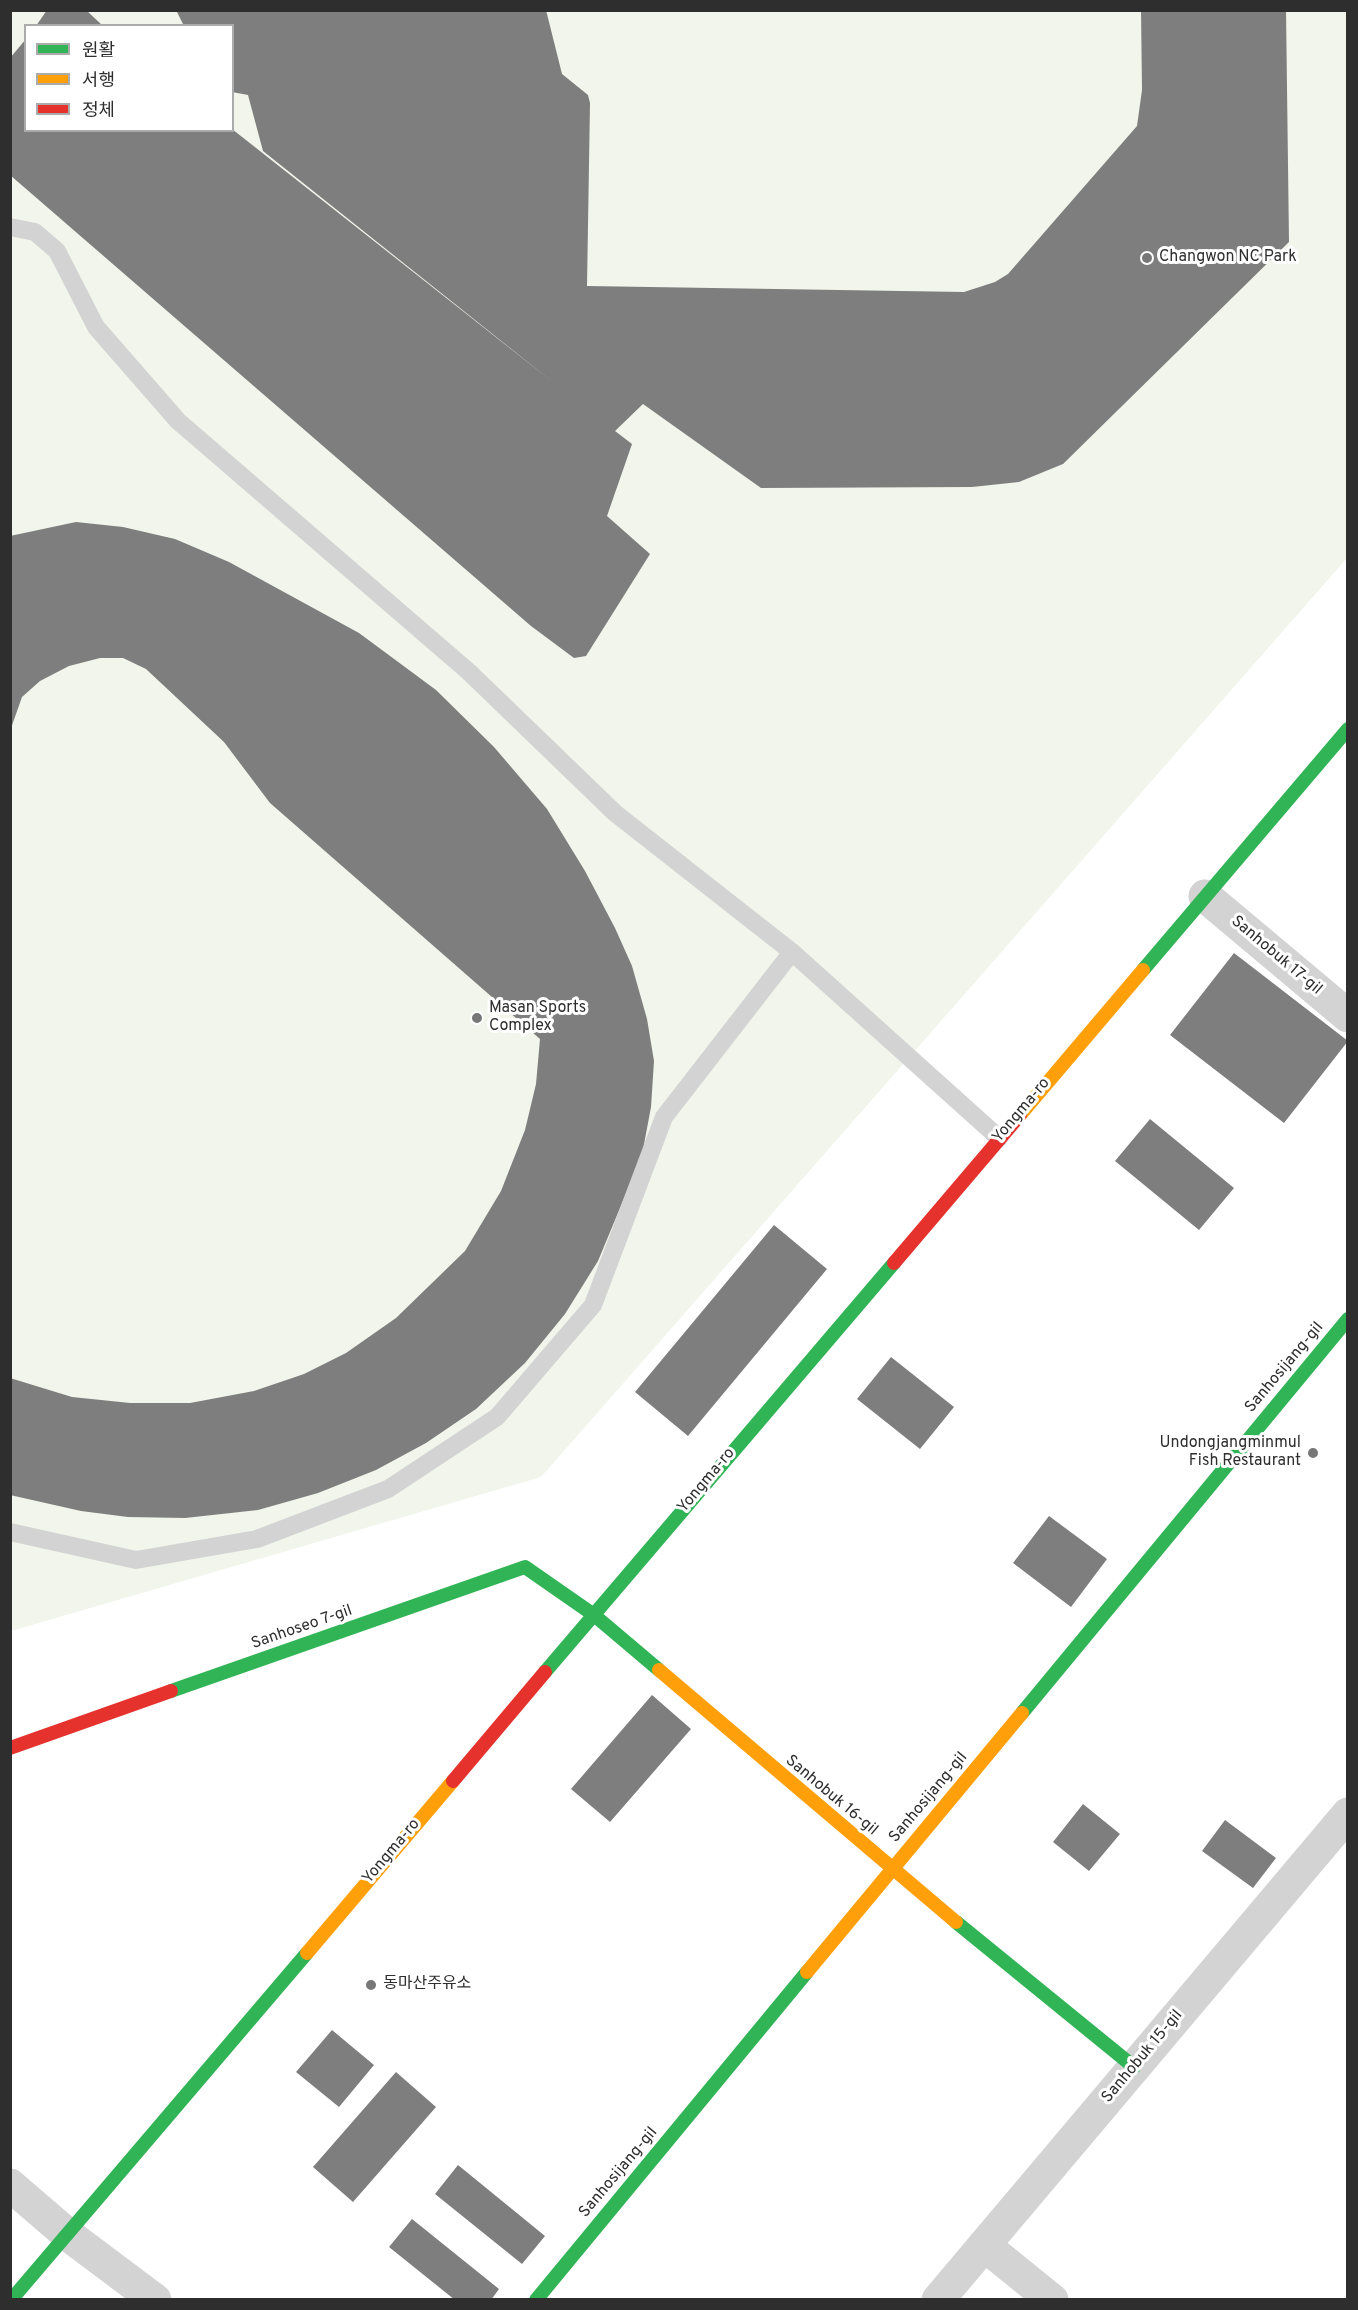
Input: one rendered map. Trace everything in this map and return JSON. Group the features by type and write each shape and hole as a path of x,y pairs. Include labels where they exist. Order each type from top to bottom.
{"street":[{"name":"Yongma-ro","path":"11,2300 1347,729"},
{"name":"Sanhobuk 17-gil","path":"1205,896 1347,1016"},
{"name":"Sanhosijang-gil","path":"536,2300 1347,1318"},
{"name":"Sanhoseo 7-gil","path":"10,1748 525,1567 594,1615"},
{"name":"Sanhobuk 16-gil","path":"594,1615 892,1869 1134,2067"},
{"name":"Sanhobuk 15-gil","path":"938,2300 1347,1814"},
{"path":"10,2185 67,2234 155,2300"},
{"path":"984,2245 1052,2300"}],"lane":[{"path":"10,227 35,232 57,251 96,327 178,420 469,672 615,813 792,952 999,1138"},
{"path":"10,1532 136,1560 257,1539 388,1489 497,1417 592,1305 664,1117 792,952"}],"shaded area":[{"name":"Masan Sports Complex","path":"11,11 1347,11 1347,558 541,1477 11,1631"}],"building":[{"path":"47,10 86,10 101,24 37,24"},
{"name":"Changwon NC Park","path":"176,10 546,10 562,74 588,95 590,103 587,286 964,292 995,282 1008,274 1137,126 1142,90 1141,10 1286,10 1289,242 1063,464 1019,482 972,487 761,488 643,404 615,431 632,444 607,516 650,554 586,656 574,658 531,626 10,175 10,58 24,41 24,132 234,131 554,383 263,151 248,95 234,92 234,24 183,24"},
{"path":"76,522 123,527 175,539 229,562 359,633 436,690 494,747 547,809 585,871 615,928 632,966 647,1019 654,1061 651,1107 642,1155 598,1261 565,1314 525,1363 476,1409 426,1443 376,1470 318,1493 258,1510 185,1518 128,1517 81,1511 10,1495 10,1378 72,1397 130,1403 190,1403 254,1391 304,1374 346,1353 396,1318 465,1251 501,1191 525,1130 536,1084 540,1039 270,803 224,742 146,669 123,658 100,658 69,666 40,681 22,697 10,731 10,536"},
{"path":"1234,953 1348,1041 1284,1123 1170,1035"},
{"path":"1150,1119 1234,1188 1199,1230 1115,1161"},
{"path":"774,1225 827,1269 688,1436 635,1392"},
{"path":"891,1357 954,1407 920,1449 857,1399"},
{"path":"1049,1516 1107,1559 1071,1607 1013,1563"},
{"path":"652,1695 691,1729 610,1822 571,1789"},
{"path":"1083,1804 1120,1834 1089,1871 1053,1842"},
{"path":"1225,1820 1276,1858 1253,1888 1202,1851"},
{"path":"332,2030 374,2065 339,2107 296,2072"},
{"path":"396,2072 436,2107 353,2202 313,2167"},
{"path":"458,2165 545,2236 522,2264 435,2194"},
{"path":"412,2219 499,2289 491,2300 455,2300 389,2247"}],"traffic: fast":[{"path":"1143,970 1348,729"},
{"path":"545,1672 894,1263"},
{"path":"1022,1713 1348,1319"},
{"path":"171,1691 525,1567 594,1615 659,1670"},
{"path":"956,1922 1134,2067"},
{"path":"11,2300 307,1953"},
{"path":"536,2300 807,1972"}],"traffic: slow":[{"path":"1020,1115 1143,970"},
{"path":"659,1670 956,1922"},
{"path":"807,1972 1022,1713"},
{"path":"307,1953 453,1781"}],"traffic: jam":[{"path":"894,1263 1020,1115"},
{"path":"453,1781 545,1672"},
{"path":"10,1748 171,1691"}],"place":[{"name":"Changwon NC Park","path":"1147,258"},
{"name":"Masan Sports Complex","path":"477,1018"},
{"name":"Undongjangminmul Fish Restaurant","path":"1313,1453"},
{"name":"동마산주유소","path":"371,1985"}]}
